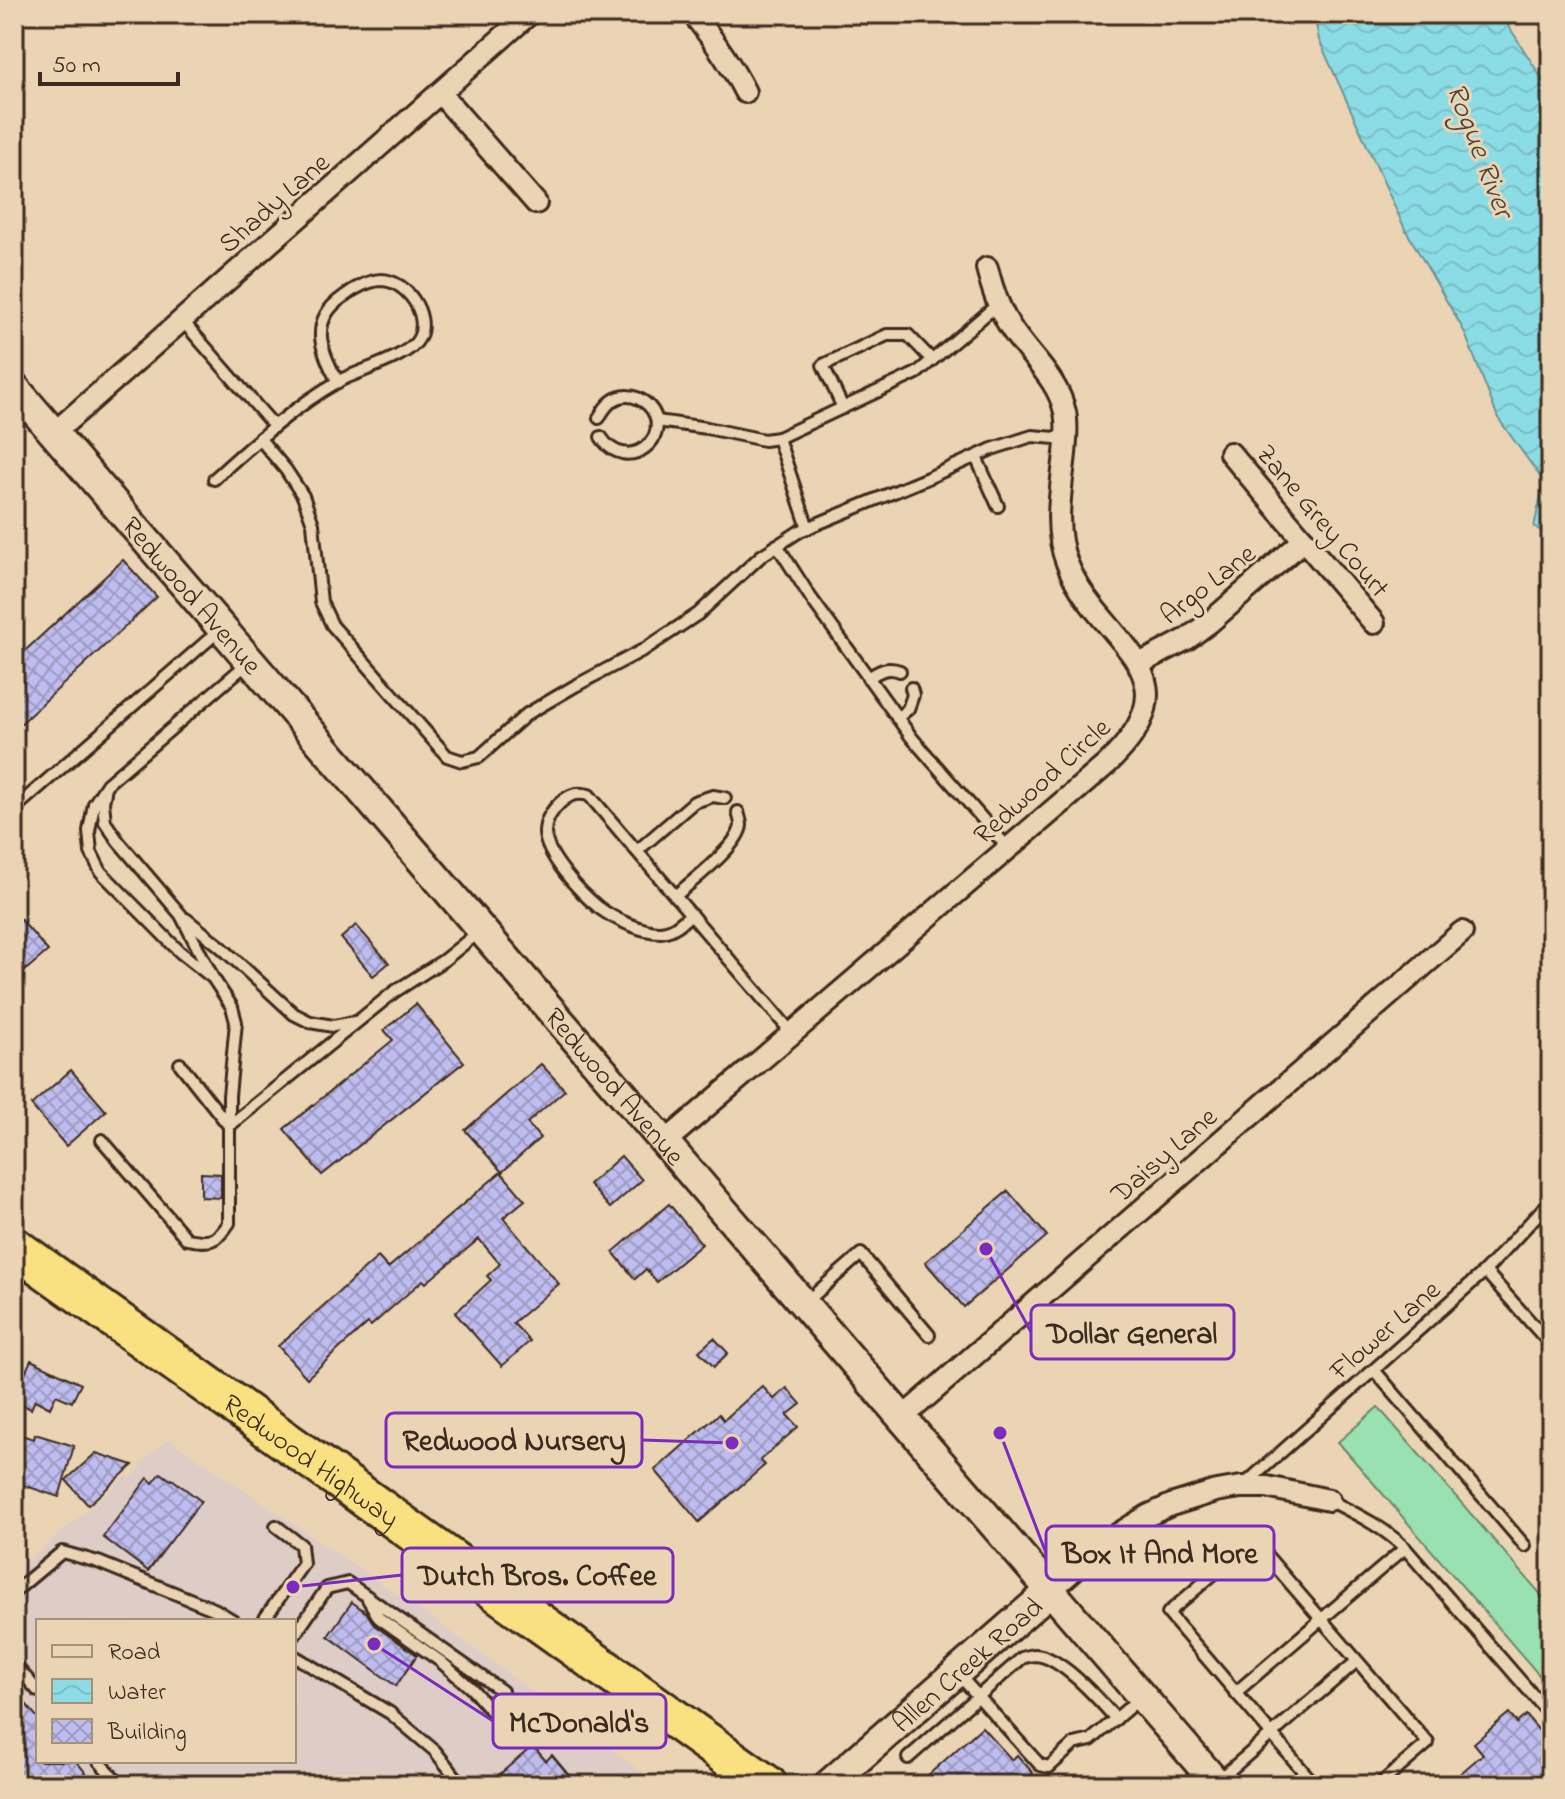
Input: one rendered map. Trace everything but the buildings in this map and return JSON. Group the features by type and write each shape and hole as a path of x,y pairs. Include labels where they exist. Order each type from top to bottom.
{"highway":[{"name":"Redwood Highway","path":"14,1247 767,1785"}],"main road":[{"name":"Redwood Avenue","path":"14,387 1217,1784"},
{"name":"Allen Creek Road","path":"828,1785 1050,1591"}],"street":[{"name":"Shady Lane","path":"54,433 529,14"},
{"path":"693,14 720,49 745,92"},
{"path":"440,93 536,203"},
{"name":"Redwood Circle","path":"665,1142 1107,764 1140,724 1146,700 1145,676 1077,584 1060,541 1059,512 1067,439 1065,410 1057,388 1010,326 998,304 987,268"},
{"name":"Zane Grey Court","path":"1230,453 1374,623"},
{"name":"Argo Lane","path":"1139,664 1187,639 1210,622 1304,540"},
{"name":"Daisy Lane","path":"902,1418 1462,932"},
{"name":"Allen Creek Road","path":"1050,1591 1105,1542 1149,1515 1182,1501 1241,1487 1267,1487 1329,1500"}],"lane":[{"path":"214,479 274,426 338,382 408,350 418,341 423,327 418,307 401,286 382,280 361,286 340,298 323,315 320,327 325,358 338,382"},
{"path":"657,421 764,440 778,438 917,373 998,304"},
{"path":"181,319 274,426"},
{"path":"843,408 823,365 887,335 908,335 932,360"},
{"path":"599,418 611,401 629,396 648,404 657,421 654,439 640,452 613,451 601,437"},
{"path":"260,439 303,496 313,524 321,602 332,625 447,756 462,761 479,757 527,714 645,649 698,614 761,556 808,528 992,449 1032,436 1067,439"},
{"path":"778,438 808,528"},
{"path":"976,457 998,506"},
{"path":"777,545 811,598 912,738 1008,848"},
{"path":"14,809 222,627"},
{"path":"213,978 180,952 101,872 91,852 89,831 94,804 107,784 251,661"},
{"path":"868,678 885,669 900,671"},
{"path":"897,718 908,709 913,695 911,688"},
{"path":"107,784 103,802 105,822 181,915 294,1014 310,1022 333,1026 358,1021"},
{"path":"691,914 678,926 663,932 644,930 599,908 555,860 547,844 545,831 548,818 569,796 578,792 589,795 691,914 792,1033"},
{"path":"637,851 694,802 713,796 725,798"},
{"path":"675,896 734,842 741,825 738,812"},
{"path":"102,1140 187,1239 205,1242 220,1237 229,1223 229,1096 236,1022 232,1007 213,978 181,915"},
{"path":"229,1126 394,992 444,960 482,929"},
{"path":"180,1064 229,1126"},
{"name":"Flower Lane","path":"1241,1487 1485,1271 1551,1200"},
{"path":"804,1304 861,1254 929,1335"},
{"path":"1485,1271 1551,1345"},
{"path":"1374,1370 1525,1546"},
{"path":"1329,1500 1388,1532 1405,1548 1551,1716"},
{"path":"264,1619 303,1564 301,1545 276,1526"},
{"path":"1315,1785 1168,1613 1253,1540 1428,1743 1379,1785"},
{"path":"1235,1693 1405,1548"},
{"path":"14,1592 62,1552 98,1562 216,1610 231,1619"},
{"path":"296,1633 327,1588 348,1583 502,1691"},
{"path":"366,1596 379,1618 440,1661 472,1689 500,1721"},
{"path":"908,1758 1022,1658 1034,1655 1044,1657 1078,1678 1116,1719"},
{"path":"296,1657 390,1713 435,1751 462,1785"},
{"path":"1217,1784 1357,1661"},
{"path":"14,1664 36,1689"},
{"path":"956,1672 1040,1765 1049,1767 1074,1744 1091,1740 1141,1697"},
{"path":"101,1763 120,1785"}],"shaded area":[{"path":"169,1439 445,1627 659,1785 14,1785 14,1573 127,1475 130,1478 142,1467 140,1464"}],"green space":[{"path":"1378,1407 1551,1606 1551,1689 1338,1442"}],"water":[{"name":"Rogue River","path":"1314,14 1501,14 1551,93 1551,536 1534,527 1544,482 1498,418 1464,331 1404,227 1319,40"}],"place":[{"name":"Dollar General","path":"986,1249"},
{"name":"Box It And More","path":"1000,1433"},
{"name":"Redwood Nursery","path":"732,1443"},
{"name":"Dutch Bros. Coffee","path":"293,1587"},
{"name":"McDonald's","path":"374,1644"}]}
